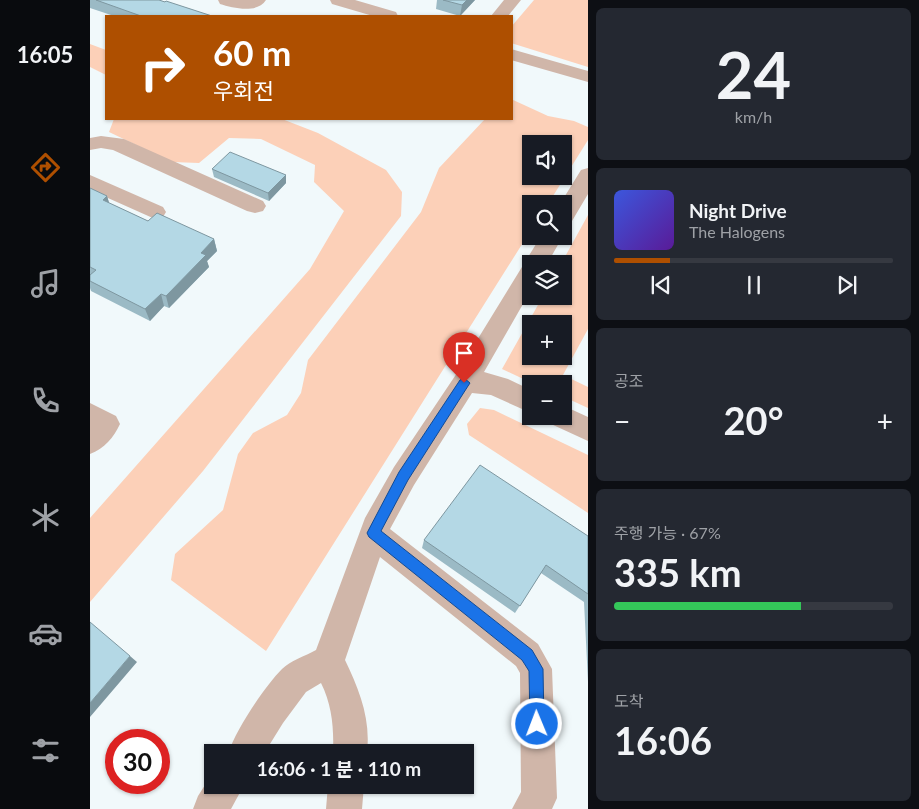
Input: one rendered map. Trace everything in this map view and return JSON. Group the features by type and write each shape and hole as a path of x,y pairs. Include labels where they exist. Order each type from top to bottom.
{"street":[{"path":"226,0 248,4 258,0"},
{"path":"338,0 387,15"},
{"path":"500,15 513,0"},
{"path":"513,55 588,77"},
{"path":"90,144 101,142 117,144 255,206"},
{"path":"572,202 588,175"},
{"path":"90,182 155,212"},
{"path":"251,744 271,711 294,680 328,661 374,533 404,476 464,383 522,285"},
{"path":"464,383 477,380 497,386 522,398"},
{"path":"90,414 107,424 90,442"},
{"path":"572,422 588,430"},
{"path":"374,533 527,655 536,669 539,798 530,809"},
{"path":"328,661 346,698 351,744"},
{"path":"211,809 220,794"},
{"path":"344,809 345,794"}],"shaded area":[{"path":"534,0 588,0 588,67 513,44 513,25"},
{"path":"90,44 105,50 105,74 90,67"},
{"path":"513,100 548,116 574,121 588,127 588,140 572,166 572,135 522,135 522,185 560,185 554,195 522,195 522,244 266,651 171,580 175,554 223,510 238,454 253,433 287,415 301,393 308,360 421,212 439,168 484,120 513,120"},
{"path":"114,120 285,120 318,133 386,170 402,192 401,216 203,471 90,602 90,518 310,269 344,211 314,182 315,165 261,139 229,138 199,163 172,162 109,132"},
{"path":"588,215 588,329 572,358 572,315 532,315 538,305 572,305 572,255 566,255"},
{"path":"522,333 522,365 568,365 563,375 522,375 522,378 502,369"},
{"path":"572,379 588,387 588,408 572,401"},
{"path":"480,408 494,410 588,455 588,513 469,435 467,424"}],"building":[{"path":"96,0 159,0 209,15 138,15"},
{"path":"443,0 467,0 462,5"},
{"path":"230,152 286,175 268,193 212,169"},
{"path":"90,188 107,196 103,200 148,221 157,213 214,239 201,253 206,255 166,296 161,294 145,309 90,281 90,275 96,270 90,267"},
{"path":"480,465 588,536 588,594 546,565 520,606 424,540"},
{"path":"90,622 130,656 90,703"}],"route":[{"path":"464,383 404,476 374,533 527,655 536,669 537,724"}]}
